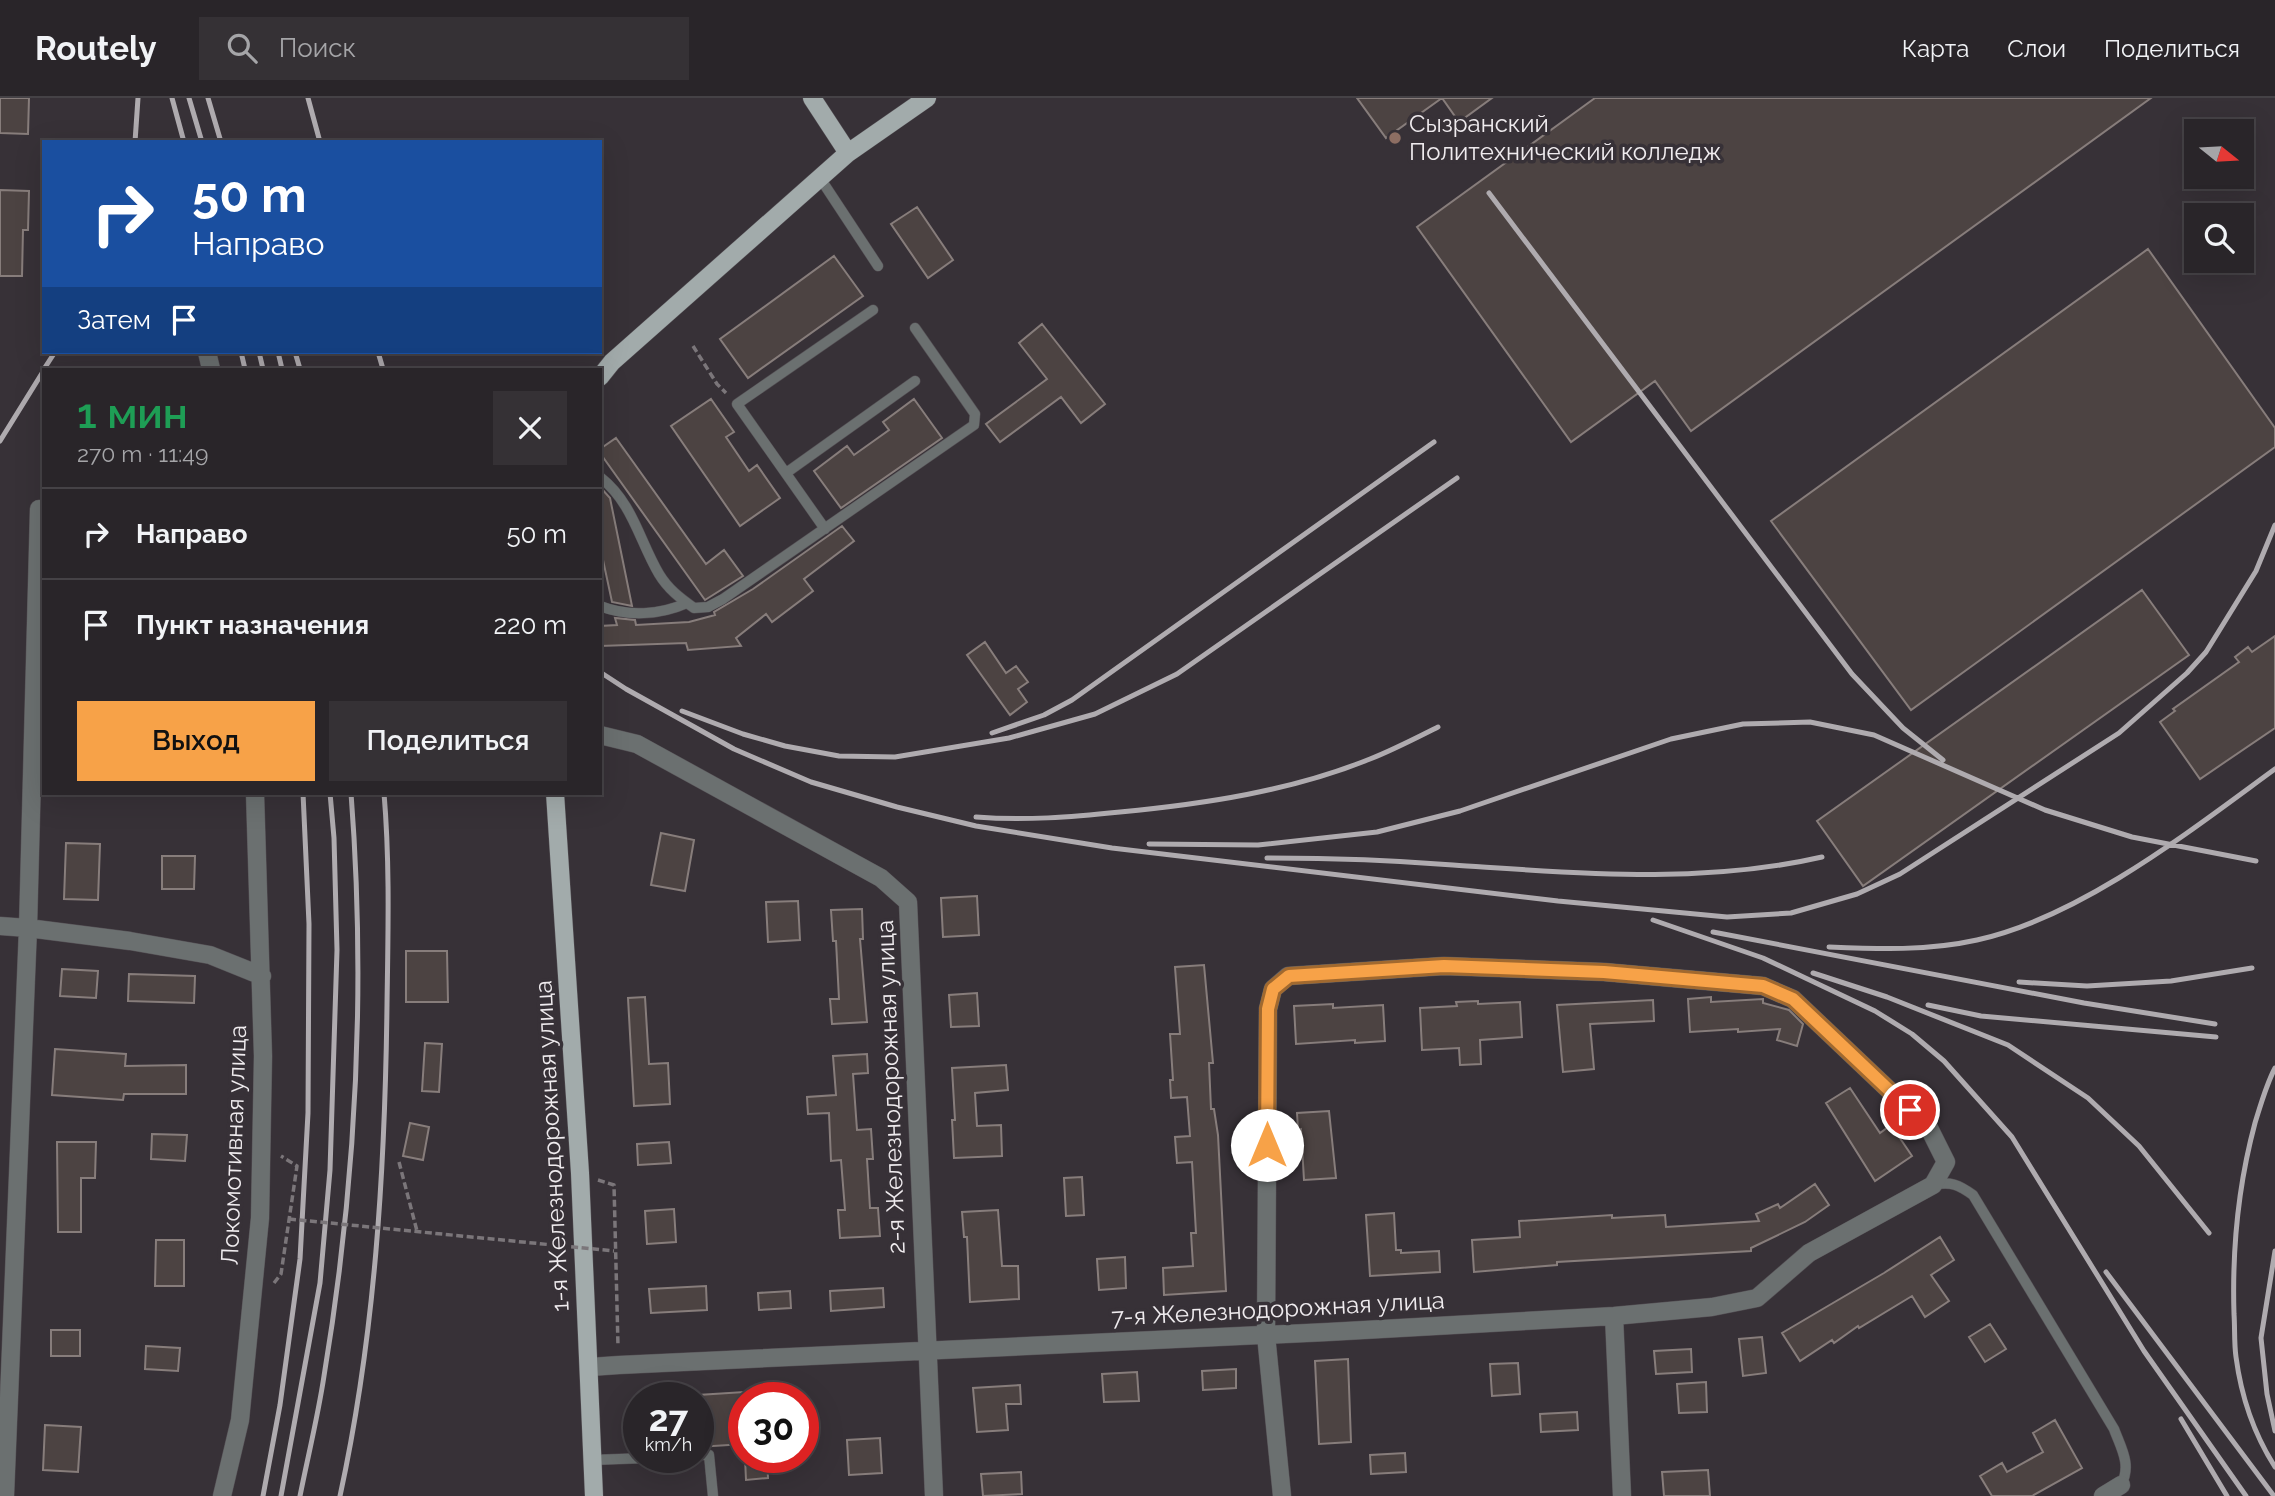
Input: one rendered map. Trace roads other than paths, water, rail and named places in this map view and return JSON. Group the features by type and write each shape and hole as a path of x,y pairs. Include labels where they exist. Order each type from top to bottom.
{"main road":[{"path":"812,98 848,153"},
{"path":"602,374 612,362 848,153 927,98"},
{"name":"1-я Железнодорожная улица","path":"555,795 580,1173 594,1496"}],"street":[{"path":"5,1496 28,928 39,509"},
{"name":"2-я Железнодорожная улица","path":"602,735 637,744 881,878 908,902 934,1496"},
{"name":"Локомотивная улица","path":"222,1496 240,1420 260,1218 263,1056 255,795"},
{"path":"0,926 130,941 210,955 262,976"},
{"path":"1282,1496 1266,1335 1268,1009 1273,989 1289,976 1444,966 1604,972 1763,986 1793,999 1929,1128 1946,1162 1933,1185"},
{"name":"7-я Железнодорожная улица","path":"590,1367 1266,1335 1614,1316 1712,1307 1757,1298 1810,1254 1933,1185"},
{"path":"1614,1316 1622,1496"},
{"path":"2103,1496 2121,1485"}],"lane":[{"path":"820,178 878,266"},
{"path":"825,528 737,404 873,310"},
{"path":"602,478 625,502 659,575 674,594 694,608 708,607 974,425 975,414 915,328"},
{"path":"786,473 915,381"},
{"path":"602,607 616,612 656,613 670,611 687,603"},
{"path":"1933,1185 1958,1185 1973,1195 2114,1429 2126,1465 2127,1475 2121,1485"},
{"path":"593,1460 623,1459"},
{"path":"711,1473 713,1496"}],"railway":[{"path":"135,140 138,98"},
{"path":"172,98 183,140"},
{"path":"189,98 201,140"},
{"path":"208,98 220,140"},
{"path":"308,98 319,140"},
{"path":"1489,193 1852,674 1903,728 1943,760"},
{"path":"45,368 54,354"},
{"path":"241,354 245,368"},
{"path":"259,354 263,368"},
{"path":"278,354 282,368"},
{"path":"296,354 300,368"},
{"path":"379,354 383,368"},
{"path":"0,441 42,373"},
{"path":"992,733 1044,715 1072,700 1434,442"},
{"path":"682,711 743,734 785,746 839,756 895,757 1009,738 1095,714 1177,674 1457,478"},
{"path":"602,673 734,749 811,782 976,826 1112,848 1558,901 1727,917 1791,913 1857,894 1900,874 2119,733 2187,673 2206,652 2256,571 2275,525"},
{"path":"1149,844 1258,845 1377,832 1460,811 1671,739 1743,724 1810,722 1874,735 2045,810 2132,837 2256,861"},
{"path":"976,817 1084,815 1183,805 1278,788 1340,770 1387,752 1438,727"},
{"path":"1829,947 1922,948 1959,944 2016,929 2095,892 2133,869 2275,769"},
{"path":"263,1496 280,1405 300,1259 308,1113 309,924 303,795"},
{"path":"281,1496 320,1283 330,1170 337,950 330,795"},
{"path":"300,1496 322,1391 335,1304 351,1158 358,939 351,795"},
{"path":"340,1496 362,1375 370,1313 384,1129 388,925 384,795"},
{"path":"1267,858 1383,861 1592,873 1684,874 1776,866 1822,857"},
{"path":"1653,920 1763,958 1875,1011 1912,1034 1944,1061 2012,1137 2144,1351 2246,1496"},
{"path":"1713,932 2084,1003 2215,1024"},
{"path":"2019,982 2087,986 2171,981 2252,968"},
{"path":"1813,973 1887,997 2008,1045 2088,1098 2139,1146 2209,1233"},
{"path":"1928,1005 1981,1016 2216,1037"},
{"path":"2275,1068 2255,1123 2244,1170 2237,1218 2234,1290 2235,1352 2241,1386 2255,1428 2275,1467"},
{"path":"2275,1251 2261,1338 2267,1394 2275,1431"},
{"path":"2106,1272 2274,1496"},
{"path":"2181,1419 2227,1496"}],"place":[{"name":"Сызранский Политехнический колледж","path":"1395,138"}]}
